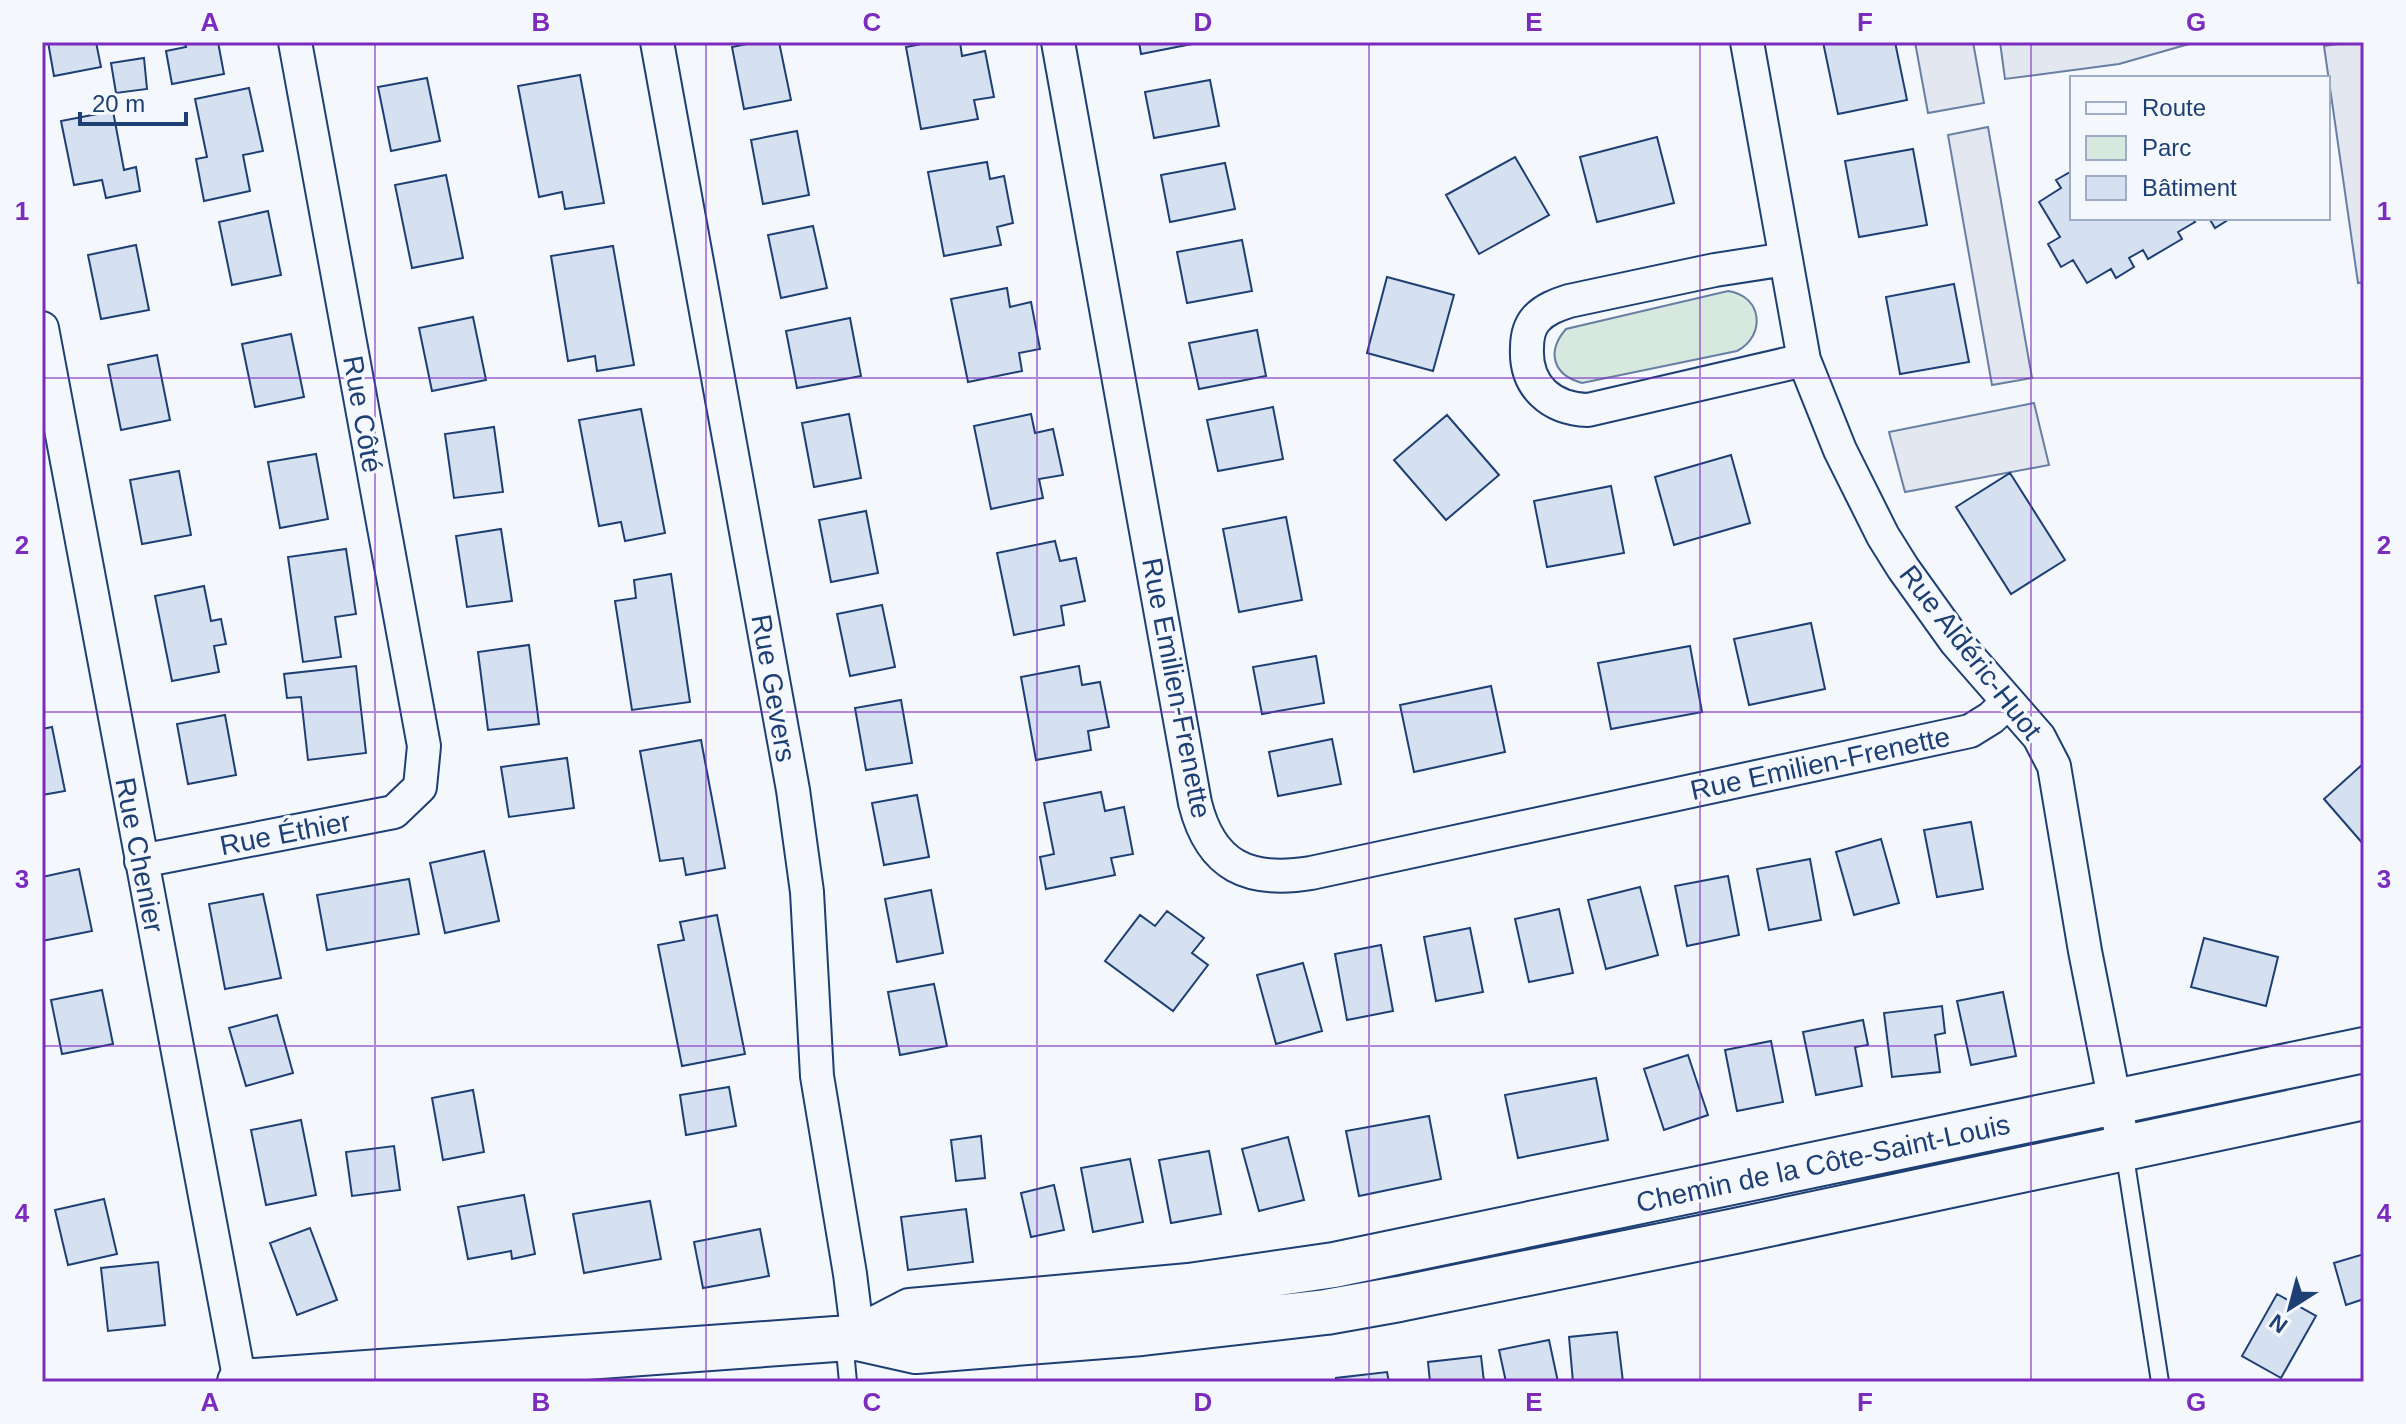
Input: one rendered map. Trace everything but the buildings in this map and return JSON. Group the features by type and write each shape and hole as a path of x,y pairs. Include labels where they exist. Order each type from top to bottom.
{"street":[{"name":"Rue Côté","path":"295,42 424,746 420,787"},
{"name":"Rue Gevers","path":"657,42 793,790 807,892 817,1076 850,1274 851,1338"},
{"name":"Rue Emilien-Frenette","path":"1058,42 1195,803 1202,828 1211,844 1233,865 1268,877 1311,873 1970,731 2008,702"},
{"name":"Rue Aldéric-Huot","path":"1747,42 1804,360 1840,450 1883,536 1956,642 2039,737 2054,766 2085,951 2124,1148"},
{"path":"1786,259 1715,270 1554,306 1530,327 1529,368 1541,393 1572,410 1588,410 1804,360"},
{"name":"Rue Chenier","path":"42,328 240,1382"},
{"name":"Rue Éthier","path":"141,861 394,812 420,787"},
{"name":"Chemin de la Côte-Saint-Louis","path":"851,1338 910,1311 1189,1286 1281,1274 1390,1254 2364,1050"},
{"name":"Chemin de la Côte-Saint-Louis","path":"851,1338 916,1351 1142,1333 1287,1317 1399,1299 2364,1097"},
{"path":"1281,1274 1287,1317"},
{"path":"240,1382 851,1338"}],"lane":[{"path":"2124,1148 2160,1382"},
{"path":"848,1382 851,1338"}],"green space":[{"path":"1728,291 1748,300 1756,317 1753,336 1737,351 1582,383 1564,374 1556,362 1556,346 1566,329"}],"shaded area":[{"path":"1915,42 1973,42 1984,103 1928,113"},
{"path":"2000,42 2196,42 2119,64 2005,79"},
{"path":"2364,42 2364,282 2358,283 2330,76 2324,46"},
{"path":"1988,127 2032,378 1992,385 1948,135"},
{"path":"2034,403 2049,465 1905,492 1889,432"}]}
